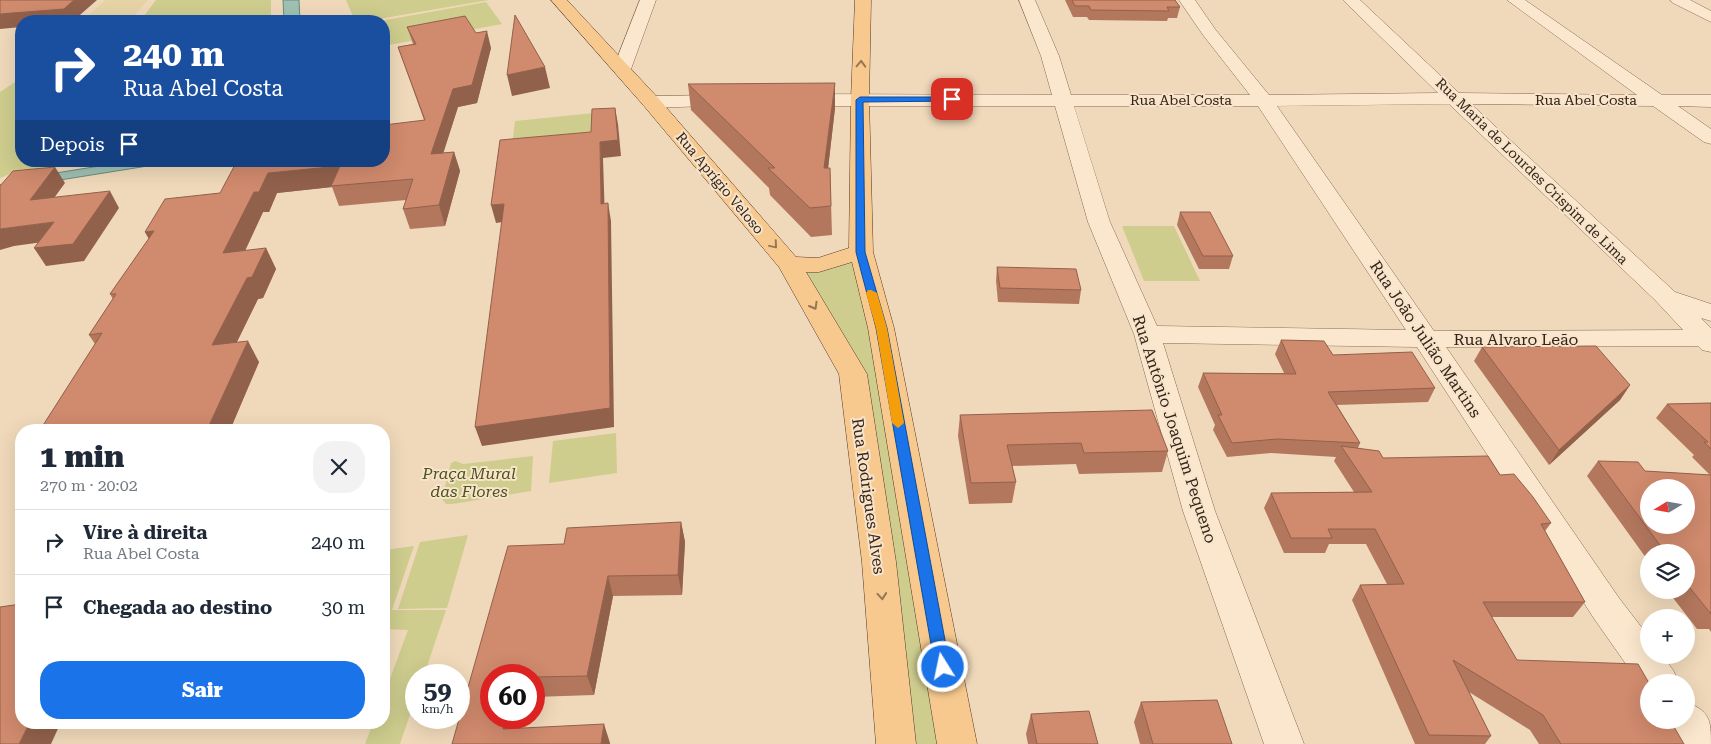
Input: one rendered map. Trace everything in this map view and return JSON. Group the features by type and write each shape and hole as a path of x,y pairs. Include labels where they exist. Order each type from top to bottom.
{"main road":[{"name":"Rua Aprígio Veloso","path":"559,0 651,102 790,264"},
{"path":"863,0 860,100 861,252 881,328 957,744"},
{"path":"790,264 819,264 861,252"},
{"name":"Rua Rodrigues Alves","path":"790,264 853,374 879,562 896,744"}],"street":[{"path":"622,69 648,0"},
{"name":"Rua Antônio Joaquim Pequeno","path":"1027,0 1050,56 1099,222 1147,334 1199,511 1284,744"},
{"name":"Rua João Julião Martins","path":"1187,0 1209,32 1264,101 1607,609 1654,674"},
{"name":"Rua Maria de Lourdes Crispim de Lima","path":"1351,0 1572,210 1675,299"},
{"path":"1515,0 1711,138"},
{"path":"1678,0 1711,17"},
{"name":"Rua Abel Costa","path":"780,100 1264,101 1456,98 1711,101"},
{"path":"651,102 741,101"},
{"path":"1675,299 1711,294"},
{"path":"1675,299 1709,332"},
{"name":"Rua Alvaro Leão","path":"1147,334 1426,339 1709,332"},
{"path":"1692,729 1703,744"}],"shaded area":[{"path":"105,0 148,0 135,15 89,15"},
{"path":"283,0 299,0 300,15 284,15"},
{"path":"93,167 141,167 16,187 0,194 0,185 12,180"}],"green space":[{"path":"156,0 271,0 271,15 145,15"},
{"path":"346,0 489,0 390,17 390,15 352,15"},
{"path":"486,2 502,24 390,45 390,19"},
{"path":"15,82 15,167 49,167 12,173 0,178 0,92"},
{"path":"594,113 594,147 511,155 515,121"},
{"path":"1122,226 1174,226 1200,281 1144,281"},
{"path":"853,261 872,323 941,744 906,744 859,375 801,273"},
{"path":"616,433 617,473 549,483 553,441"},
{"name":"Praça Mural das Flores","path":"533,456 531,491 453,504 446,504 442,499 451,463 455,461 463,464"},
{"path":"468,535 447,608 398,609 420,542"},
{"path":"414,546 392,610 446,610 428,664 405,664 405,729 400,744 365,744 371,729 390,729 390,679 408,630 390,629 390,549"}],"building":[{"path":"0,0 74,0 64,9 0,14"},
{"path":"1072,0 1175,0 1180,7 1167,7 1169,11 1091,10 1089,6 1075,6"},
{"path":"515,15 545,67 507,75"},
{"path":"465,16 476,33 487,31 472,85 453,89 431,154 454,152 439,205 403,209 413,179 331,186 340,167 390,167 390,124 425,120 398,47 416,44 407,27"},
{"path":"835,83 824,168 830,168 831,206 810,208 768,168 775,168 688,84"},
{"path":"615,108 618,140 600,142 601,204 608,203 610,408 475,427 504,204 491,205 500,140 591,132 592,109"},
{"path":"55,167 30,200 110,191 73,244 34,248 54,222 0,229 0,186 13,171"},
{"path":"234,167 330,167 268,173 259,192 254,192 223,253 266,248 252,277 247,278 212,345 248,341 210,424 44,424 102,333 89,335 116,294 110,294 154,231 145,232 165,199 220,193"},
{"path":"1180,212 1210,212 1233,256 1203,256"},
{"path":"997,267 1076,269 1081,290 1000,288"},
{"path":"1281,340 1324,341 1333,355 1412,352 1435,388 1328,392 1360,443 1277,439 1232,443 1218,415 1222,415 1203,373 1296,374"},
{"path":"1596,346 1630,385 1559,450 1482,347"},
{"path":"1711,403 1711,449 1704,442 1708,442 1667,404"},
{"path":"1152,410 1168,451 1084,453 1081,443 1007,445 1016,482 971,483 960,415"},
{"path":"1341,446 1379,451 1383,458 1488,456 1500,475 1514,474 1551,523 1541,524 1585,602 1483,602 1517,660 1638,664 1644,674 1640,674 1640,729 1675,729 1684,744 1561,744 1543,715 1453,660 1491,736 1429,735 1360,585 1404,584 1375,529 1328,529 1332,538 1291,538 1271,493 1372,492"},
{"path":"1598,461 1638,462 1645,471 1711,475 1711,614 1695,594 1695,544 1659,544 1652,534 1695,534 1695,479 1640,479 1640,518"},
{"path":"681,522 678,575 608,576 587,676 545,677 545,664 480,664 480,729 545,729 545,727 604,724 601,744 452,744 456,729 470,729 470,680 508,546 564,544 567,528"},
{"path":"15,605 15,729 26,729 19,744 0,744 0,607"},
{"path":"1217,700 1232,744 1153,744 1141,702"},
{"path":"1089,711 1098,744 1037,744 1031,714"}],"slow traffic":[{"path":"871,293 881,328 898,423"}],"route":[{"path":"943,667 881,328 861,252 860,100 952,99"}]}
